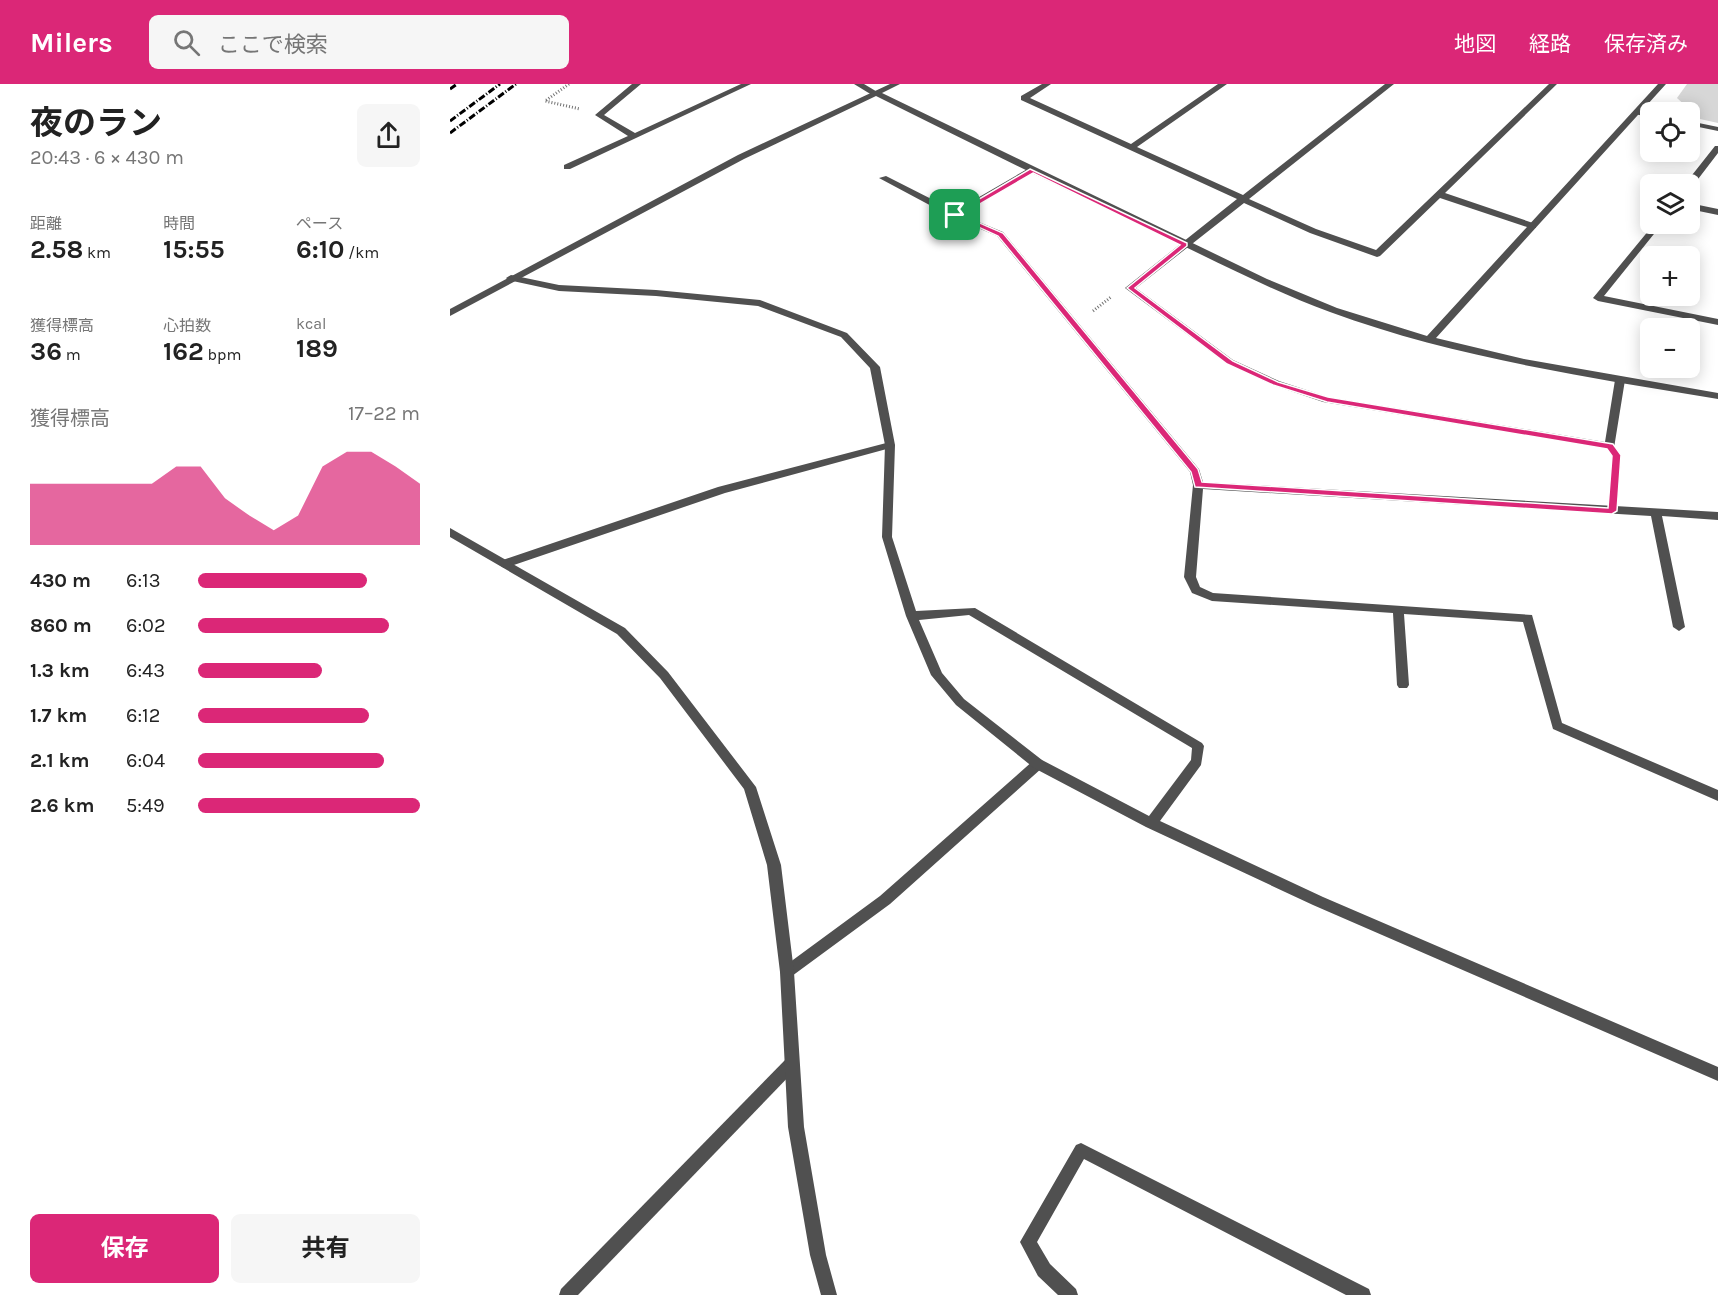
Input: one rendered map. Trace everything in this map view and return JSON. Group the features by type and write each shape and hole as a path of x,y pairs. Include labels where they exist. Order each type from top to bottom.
{"street":[{"path":"633,135 599,115 637,84"},
{"path":"567,166 747,84"},
{"path":"858,84 1185,245 1258,279 1335,310 1430,339 1560,369 1718,396"},
{"path":"450,313 511,278 741,157 896,84"},
{"path":"1047,84 1023,98 1313,231 1377,254 1553,84"},
{"path":"1132,147 1223,84"},
{"path":"1390,84 1130,288 1230,363 1276,384 1327,400 1610,446 1620,380"},
{"path":"1430,339 1662,84"},
{"path":"1700,125 1718,129"},
{"path":"1697,174 1718,148"},
{"path":"955,215 1032,170"},
{"path":"883,178 955,215 1000,234 1073,326 1195,471 1198,485 1190,577 1196,590 1212,597 1528,618 1557,726 1718,796"},
{"path":"1438,194 1533,226"},
{"path":"1700,208 1718,212"},
{"path":"1650,234 1598,298 1718,322"},
{"path":"511,278 559,288 656,293 760,303 844,335 875,367 890,445 887,537 912,616 938,675 960,702 1038,764 1150,823 1318,901 1718,1074"},
{"path":"504,564 722,490 890,445"},
{"path":"1198,485 1718,516"},
{"path":"1656,514 1679,627"},
{"path":"450,532 567,597 621,631 664,675 750,787 774,865 787,972 796,1127 818,1255 829,1295"},
{"path":"1398,609 1403,685"},
{"path":"912,616 971,611 1198,747 1197,761 1150,823"},
{"path":"787,972 885,900 1038,764"},
{"path":"567,1295 792,1063"},
{"path":"1070,1295 1044,1270 1028,1242 1081,1150 1363,1295"}],"path":[{"path":"569,84 545,101 602,113"},
{"path":"1073,326 1118,292 1130,288"},
{"path":"1610,446 1616,455 1612,511"}],"shaded area":[{"path":"1687,84 1718,84 1718,123 1700,119 1700,102 1681,102 1677,98"}],"railway":[{"path":"450,89 457,84"},
{"path":"450,121 500,84"},
{"path":"450,133 516,84"}],"route":[{"path":"1032,170 1185,245 1130,288 1230,363 1276,384 1327,400 1610,446 1616,455 1612,511 1198,485 1195,471 1073,326 1000,234 955,215 1032,170"}]}
